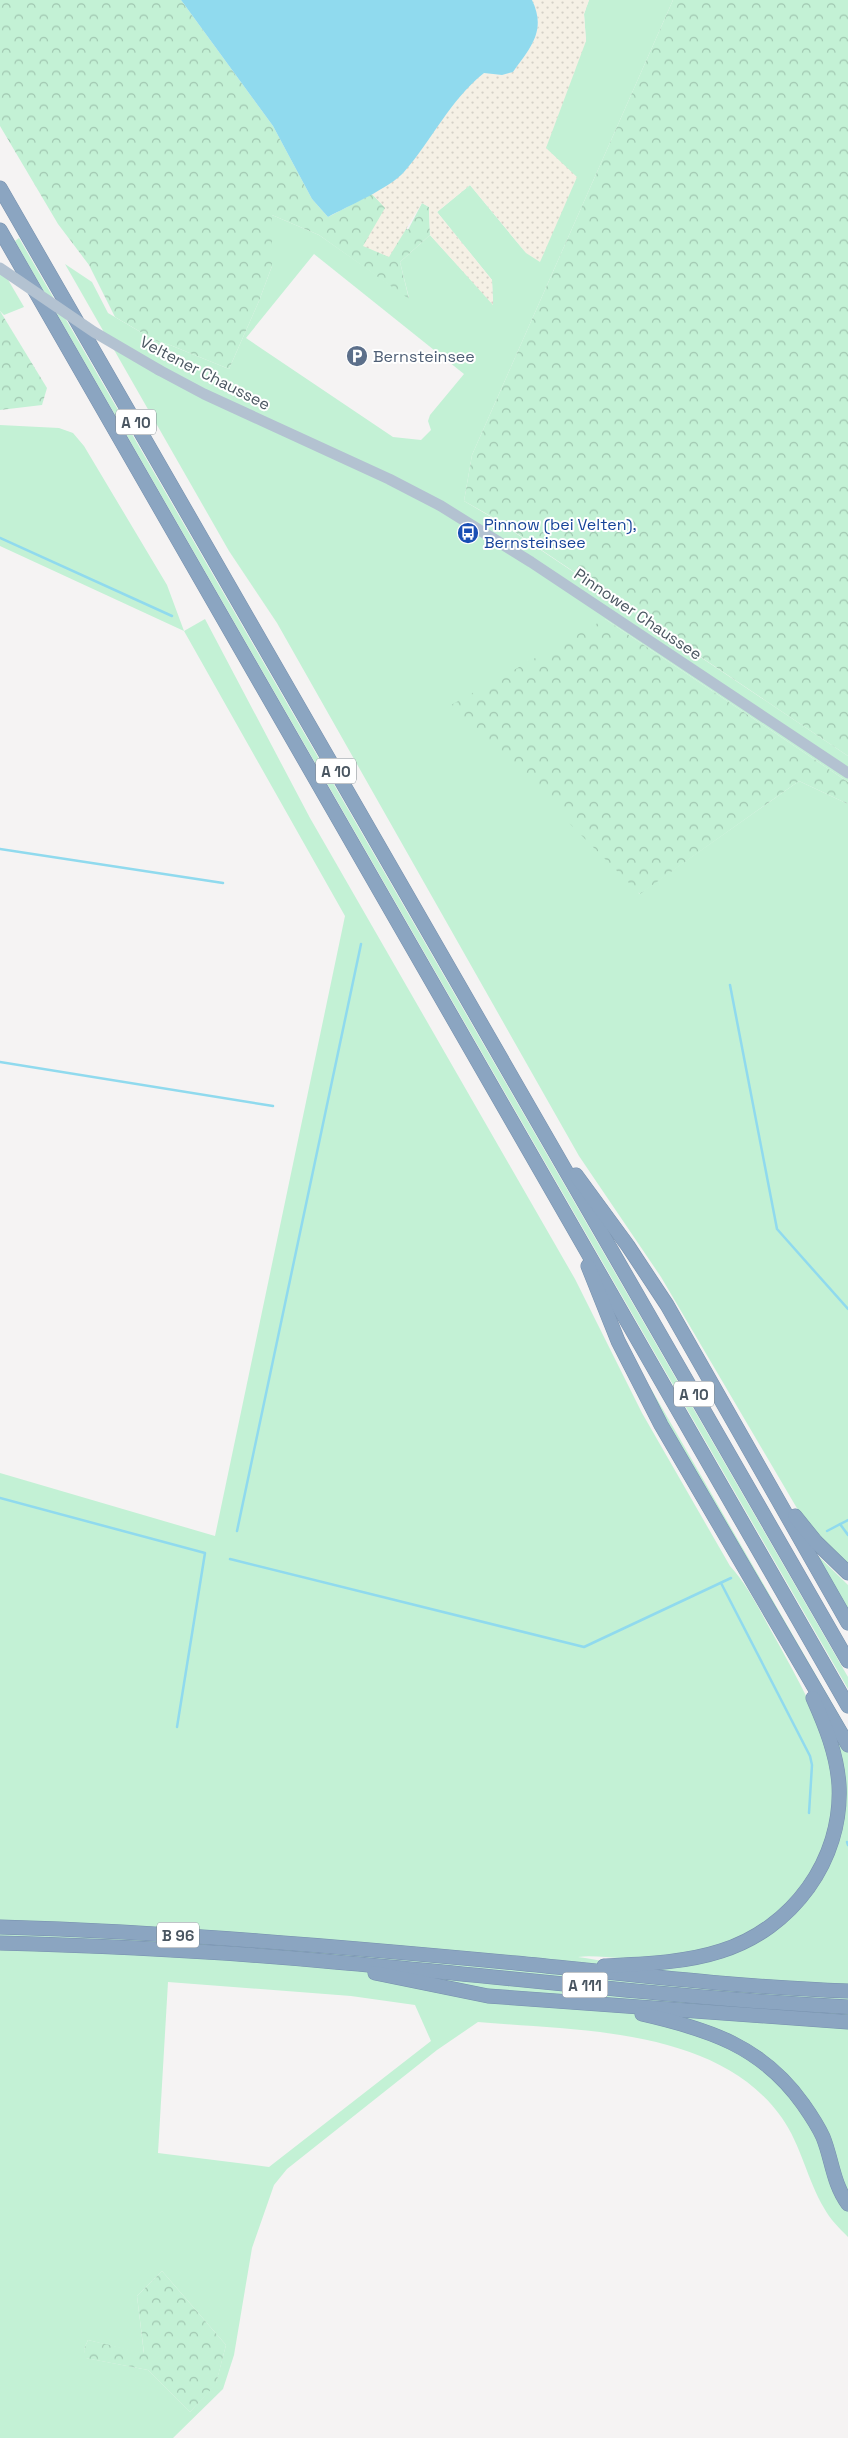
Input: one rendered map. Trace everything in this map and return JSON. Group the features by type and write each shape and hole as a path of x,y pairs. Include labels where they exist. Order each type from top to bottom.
{"highway":[{"name":"A 10","path":"0,188 848,1661"},
{"name":"A 10","path":"0,230 848,1706"},
{"path":"539,1126 614,1226 650,1279 848,1623"},
{"path":"570,1221 629,1363 661,1425 848,1745"},
{"path":"732,1419 797,1520 819,1546 848,1573"},
{"path":"568,1968 681,1959 733,1947 760,1934 784,1916 806,1892 816,1876 830,1848 837,1817 839,1785 836,1765 822,1718 765,1604"},
{"name":"B 96","path":"0,1927 169,1934 568,1968"},
{"name":"B 96","path":"0,1943 114,1946 323,1961"},
{"path":"323,1961 470,1993 848,2022"},
{"name":"A 111","path":"323,1961 701,1997 848,2007"},
{"name":"A 111","path":"568,1968 756,1986 848,1991"},
{"path":"600,2004 708,2031 744,2047 761,2059 778,2073 806,2109 823,2136 833,2176 848,2204"}],"main road":[{"name":"Veltener Chaussee","path":"0,268 94,332 159,370 240,411 407,488"},
{"name":"Pinnower Chaussee","path":"407,488 494,538 848,773"}],"green space":[{"path":"0,0 181,0 273,126 312,199 328,217 372,194 408,230 422,203 429,207 430,235 400,262 409,299 319,235 272,215 272,266 229,369 156,341 115,317 89,265 58,224 0,126"},
{"path":"589,0 673,0 472,455 464,501 493,518 848,756 848,782 605,619 639,894 799,781 848,804 848,1565 808,1527 661,1277 579,1156 277,623 229,551 65,264 92,282 108,313 156,341 229,369 272,266 272,215 319,235 409,298 400,262 430,235 493,304 492,280 437,212 470,185 526,253 467,175 586,41 584,14","holes":["314,254 464,374 430,415 428,421 431,430 421,440 393,437 246,338"]},
{"path":"673,0 848,0 848,756 494,518 464,501 472,455"},
{"path":"19,238 848,1677 848,1689 15,241"},
{"path":"0,266 24,307 4,315 0,311"},
{"path":"0,311 47,388 42,405 0,410"},
{"path":"0,425 59,428 73,433 84,446 167,585 184,631 0,546"},
{"path":"205,619 310,818 575,1279 642,1413 730,1566 750,1593 800,1683 819,1724 828,1753 832,1781 832,1809 826,1836 816,1862 802,1885 784,1906 763,1924 725,1943 682,1954 623,1958 578,1957 644,1967 693,1963 732,1953 756,1942 778,1927 798,1909 815,1888 828,1866 838,1841 843,1815 844,1788 831,1724 848,1753 848,2237 824,2208 789,2128 782,2118 755,2088 722,2066 684,2050 644,2039 601,2032 478,2022 437,2050 287,2169 274,2185 252,2248 234,2355 223,2389 173,2438 0,2438 0,1473 215,1536 345,916 184,631","holes":["168,1982 351,1996 415,2005 431,2041 269,2167 158,2153","162,2271 226,2345 216,2383 190,2412 148,2370 86,2358 84,2349 88,2340 144,2354 137,2296"]},
{"path":"605,619 848,782 848,804 799,781 640,894 451,705"},
{"path":"650,1387 848,1731 848,1738 648,1388"},
{"path":"813,1551 848,1585 848,1613"},
{"path":"162,2271 226,2345 216,2384 190,2412 148,2370 85,2358 84,2349 88,2340 144,2353 137,2296"}],"sand":[{"path":"532,0 589,0 584,14 586,41 546,148 577,177 540,262 526,253 470,185 437,212 492,280 493,305 430,235 429,207 422,203 389,257 363,246 385,208 372,194 403,173 465,88 484,73 502,75 513,72 525,55 537,30 538,21"}],"water":[{"path":"181,0 532,0 538,21 534,39 513,72 502,75 484,73 451,108 398,178 328,217 312,199 273,126"}],"waterway":[{"path":"0,538 172,616"},
{"path":"0,849 223,883"},
{"path":"237,1531 361,944"},
{"path":"730,985 777,1229 848,1309"},
{"path":"0,1062 273,1106"},
{"path":"0,1498 205,1553 177,1727"},
{"path":"827,1531 848,1520"},
{"path":"840,1524 848,1535"},
{"path":"230,1559 584,1647 731,1578"},
{"path":"721,1583 810,1756 812,1765 809,1813"}],"place":[{"name":"Bernsteinsee","path":"357,356"},
{"name":"Pinnow (bei Velten), Bernsteinsee","path":"468,533"}]}
